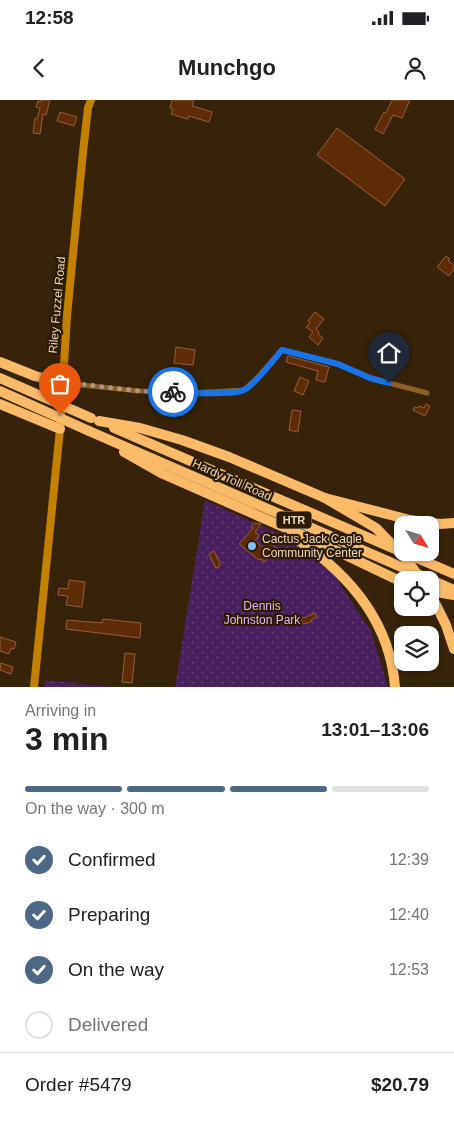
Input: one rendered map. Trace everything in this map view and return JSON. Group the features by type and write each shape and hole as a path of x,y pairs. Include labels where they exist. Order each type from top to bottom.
{"highway":[{"path":"0,362 36,376 62,382"},
{"name":"Hardy Toll Road","path":"0,378 394,548"},
{"name":"Hardy Toll Road","path":"0,391 454,590"},
{"path":"0,404 60,430"},
{"path":"95,419 140,428 182,440 259,469 325,498 376,528 408,561 415,571"},
{"path":"103,437 130,456 161,473 277,525 317,547 394,579"},
{"path":"325,498 410,520 440,524 454,523"},
{"path":"317,547 342,573 363,600 377,623 388,651 395,687"},
{"name":"Hardy Toll Road","path":"424,561 454,574"},
{"path":"439,593 454,595"},
{"path":"439,611 454,649"}],"main road":[{"name":"Riley Fuzzel Road","path":"34,687 60,430 62,382 89,102"}],"street":[{"path":"62,382 139,391 190,393 244,390 282,350 338,364 370,378 427,393"}],"green space":[{"name":"Dennis Johnston Park","path":"205,500 290,539 334,575 371,631 388,687 175,687"},
{"path":"45,680 111,687 44,687"}],"building":[{"path":"41,100 50,100 46,115 43,114 40,134 33,133 35,118 37,119 40,108 36,107 38,101 41,102"},
{"path":"172,100 194,100 192,106 212,112 209,122 189,116 188,119 171,114 173,109 170,108"},
{"path":"392,100 410,100 402,118 393,115 383,134 375,129"},
{"path":"60,112 77,117 74,126 57,121"},
{"path":"337,128 405,179 385,206 317,155"},
{"path":"446,256 450,259 448,261 454,265 454,269 449,276 437,267"},
{"path":"315,312 324,319 316,329 323,338 318,345 309,337 313,332 306,327"},
{"path":"176,347 195,350 193,365 174,363"},
{"path":"288,356 329,367 325,382 316,380 318,371 286,362"},
{"path":"300,377 309,381 303,395 294,391"},
{"path":"426,404 430,406 425,416 413,410 419,406 424,408"},
{"path":"292,410 301,411 298,432 289,430"},
{"name":"Cactus Jack Cagle Community Center","path":"255,523 261,524 255,532 259,535 255,541 264,548 271,538 276,541 273,545 276,548 265,562 261,559 259,560 239,544"},
{"path":"214,551 220,563 220,566 216,568 209,554"},
{"path":"69,580 85,582 82,607 66,605 68,596 58,595 59,588 68,589"},
{"path":"315,613 317,617 311,620 311,622 303,624 301,619"},
{"path":"103,619 141,623 140,638 66,629 67,620 102,623"},
{"path":"0,637 16,642 14,649 11,648 9,654 0,651"},
{"path":"125,653 135,654 132,683 122,682"},
{"path":"1,663 13,667 11,674 0,670"}],"way so far":[{"path":"60,414 62,382 139,391 173,392"}],"place":[{"name":"Cactus Jack Cagle Community Center","path":"252,546"}],"route":[{"path":"173,392 244,390 282,350 338,364 370,378 389,383"}]}
